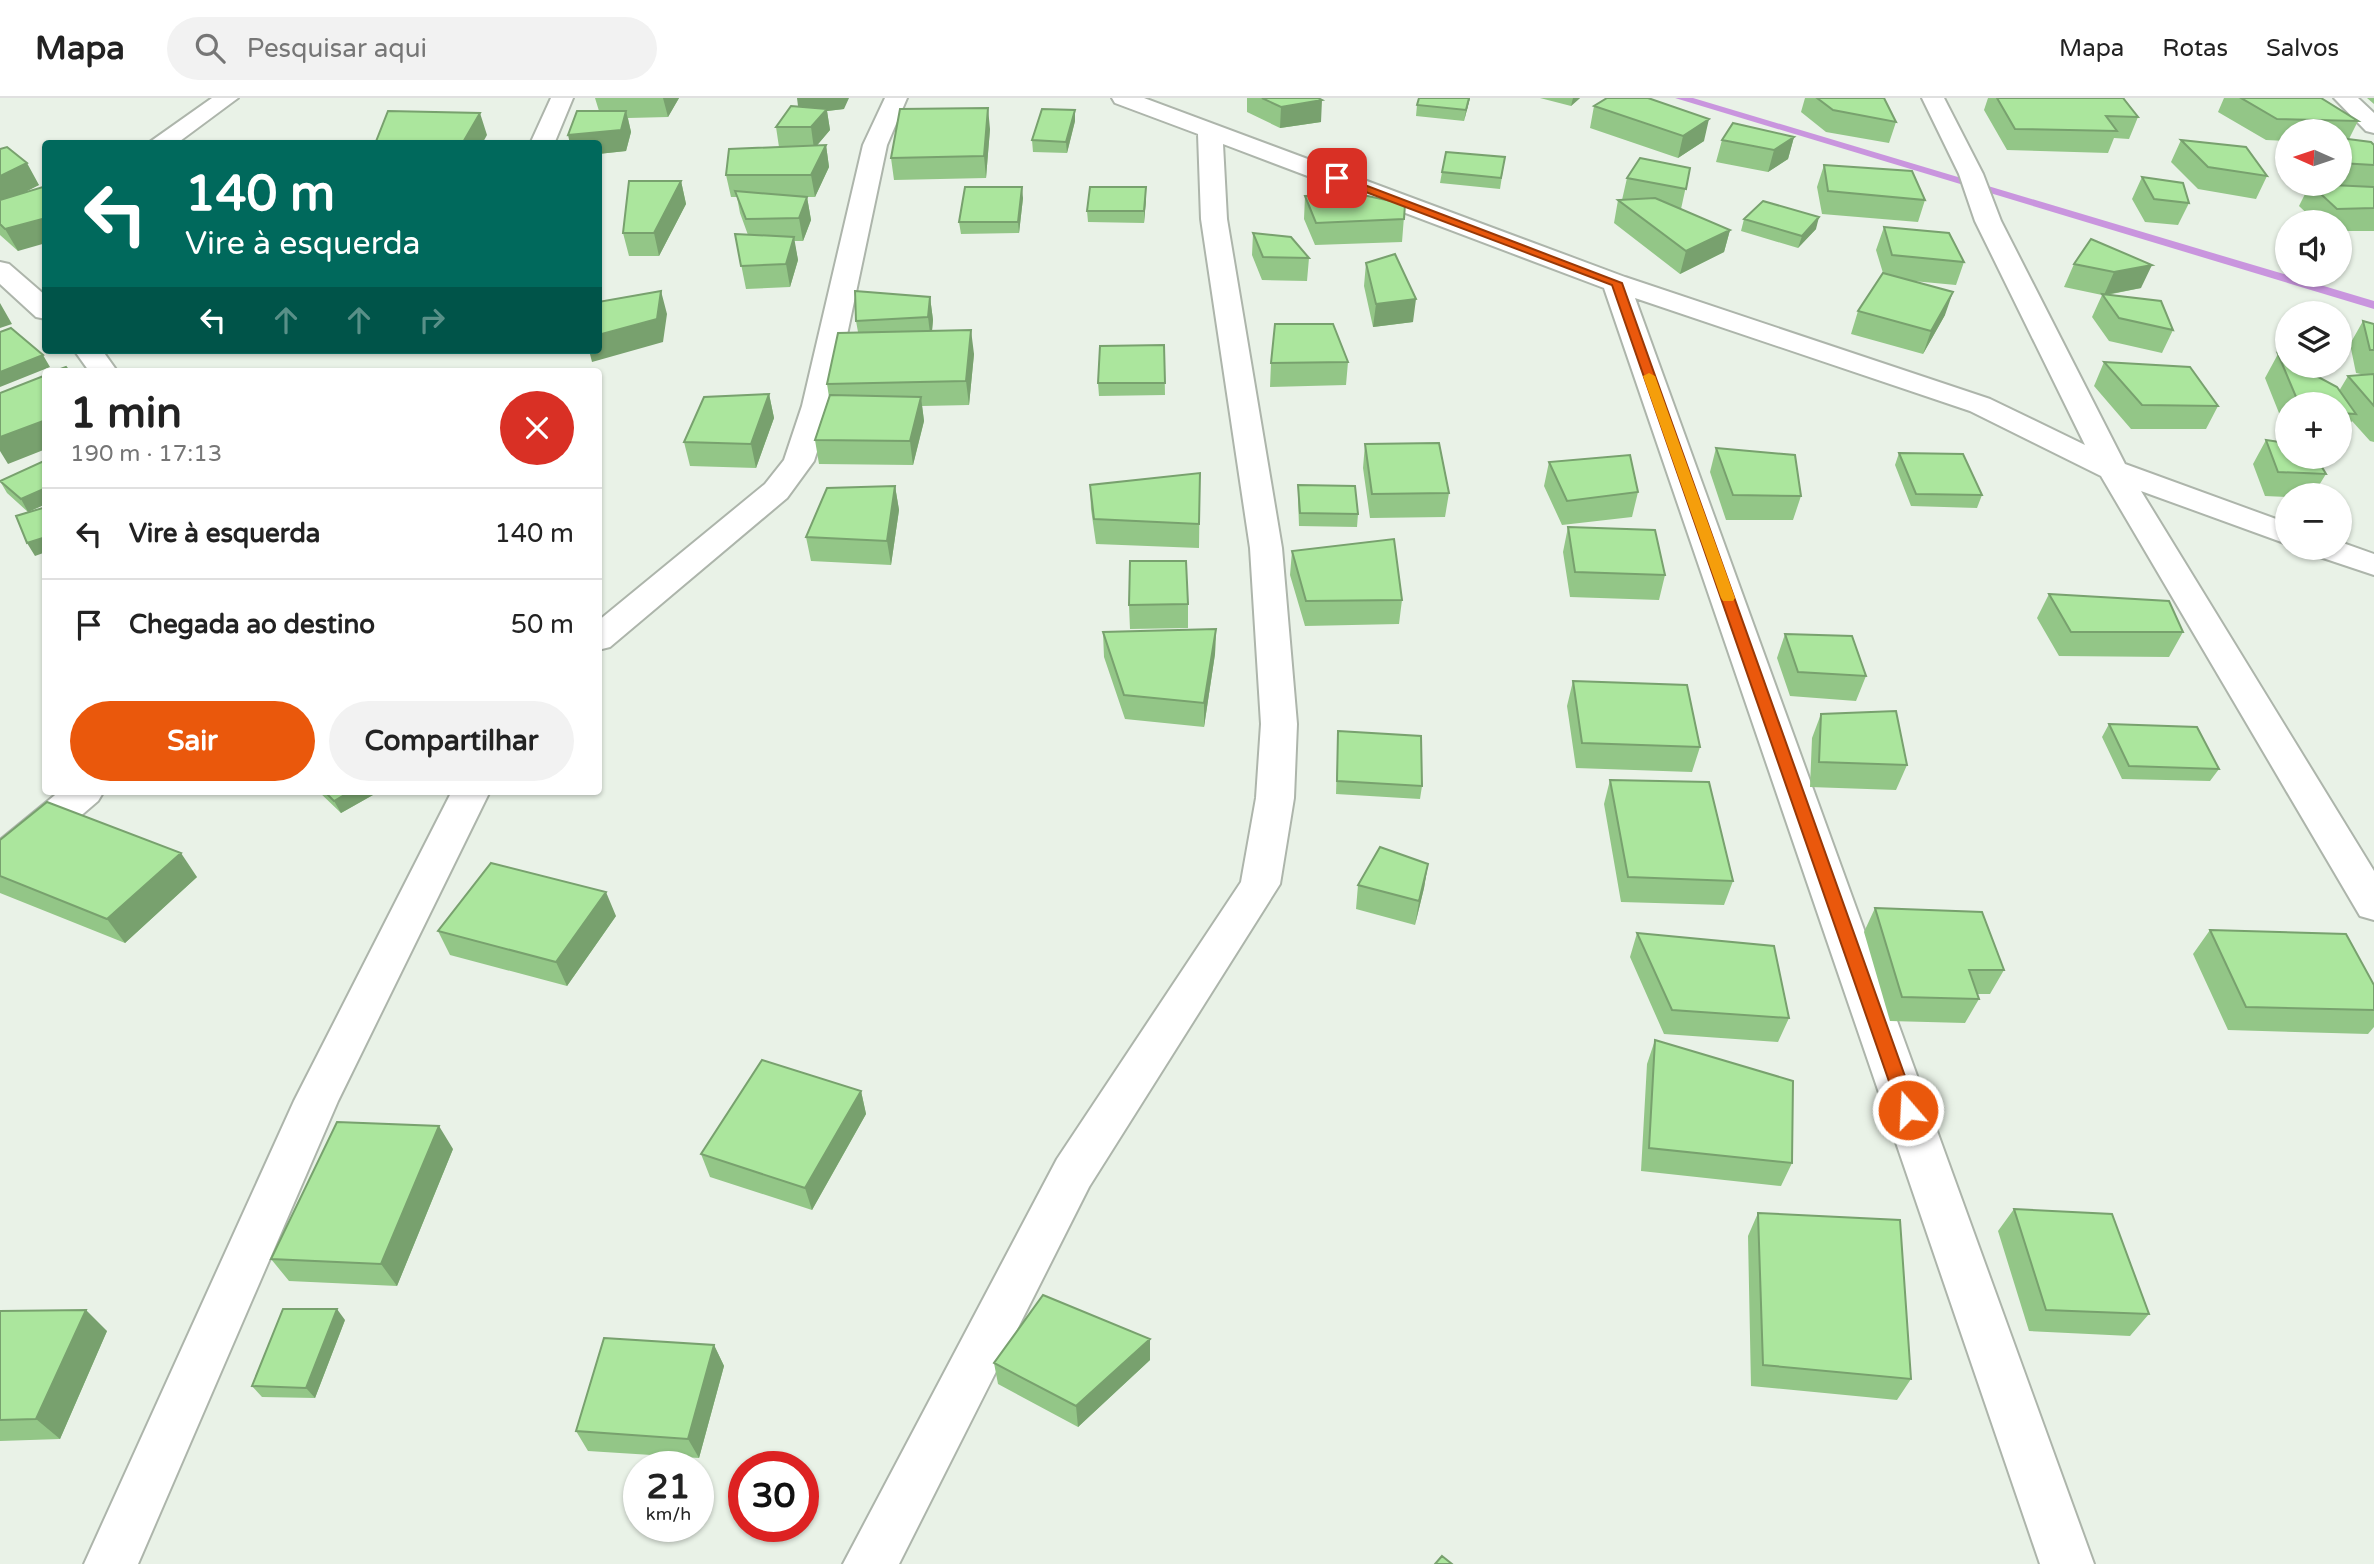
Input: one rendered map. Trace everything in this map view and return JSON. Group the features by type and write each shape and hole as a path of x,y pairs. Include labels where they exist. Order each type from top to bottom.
{"street":[{"path":"165,140 227,98"},
{"path":"544,140 562,98"},
{"path":"602,636 776,491 799,461 817,406 875,145 896,98"},
{"path":"1123,98 1616,283 1980,405 2113,470 2275,530"},
{"path":"1933,98 1971,174 1987,221 2113,470 2374,905"},
{"path":"2344,98 2374,126"},
{"path":"870,1564 1073,1173 1260,884 1275,798 1279,724 1266,548 1214,219 1210,130"},
{"path":"0,270 42,307"},
{"path":"1616,283 2067,1564"},
{"path":"2352,557 2374,565"},
{"path":"0,863 80,795"},
{"path":"111,1564 316,1101 469,795"}],"building":[{"path":"1262,98 1318,98 1322,100 1281,107"},
{"path":"1419,98 1469,98 1466,110 1417,105"},
{"path":"1607,98 1648,98 1709,119 1683,136 1594,106"},
{"path":"1817,98 1884,98 1896,122 1833,110"},
{"path":"1997,98 2123,98 2138,117 2106,116 2117,131 2015,129"},
{"path":"2241,98 2321,98 2358,121 2352,119 2277,119"},
{"path":"791,106 827,109 811,127 776,127"},
{"path":"988,108 984,156 891,158 900,109"},
{"path":"1042,109 1075,110 1066,142 1032,140"},
{"path":"388,111 480,113 464,140 377,140"},
{"path":"577,111 626,111 621,130 568,135"},
{"path":"1733,123 1794,137 1774,150 1722,140"},
{"path":"2181,140 2246,147 2267,176 2208,167"},
{"path":"2352,140 2371,142 2374,145 2374,165 2352,164"},
{"path":"826,145 811,175 726,175 729,149"},
{"path":"7,147 27,163 0,176 0,149"},
{"path":"1446,152 1505,157 1501,178 1442,172"},
{"path":"1640,158 1690,168 1686,189 1627,178"},
{"path":"1824,165 1912,171 1925,200 1828,191"},
{"path":"2142,177 2183,183 2189,203 2154,199"},
{"path":"629,181 681,181 654,233 623,233"},
{"path":"2352,186 2374,187 2374,208 2337,209 2323,196 2352,196"},
{"path":"42,187 42,219 5,229 0,224 0,200"},
{"path":"965,187 1022,187 1018,222 959,222"},
{"path":"1090,187 1146,187 1144,211 1087,211"},
{"path":"735,191 807,197 799,218 746,219"},
{"path":"1363,195 1405,204 1404,219 1316,223 1305,196"},
{"path":"1655,198 1730,230 1686,251 1618,200"},
{"path":"1763,201 1819,217 1802,236 1744,219"},
{"path":"1884,227 1949,233 1964,262 1892,255"},
{"path":"1253,233 1291,237 1309,258 1263,257"},
{"path":"735,234 794,237 786,264 741,266"},
{"path":"2091,239 2152,265 2114,272 2074,264"},
{"path":"1395,254 1416,299 1376,304 1366,263"},
{"path":"1883,273 1953,292 1931,331 1858,311"},
{"path":"661,291 657,319 602,334 602,301"},
{"path":"855,291 930,297 928,317 856,321"},
{"path":"2102,294 2161,301 2173,330 2119,318"},
{"path":"2363,321 2374,324 2374,350 2370,350"},
{"path":"1275,324 1333,324 1348,362 1271,363"},
{"path":"11,328 43,355 0,372 0,332"},
{"path":"971,330 966,381 827,384 838,333"},
{"path":"1164,345 1165,383 1098,383 1100,346"},
{"path":"2104,362 2190,367 2218,406 2142,405"},
{"path":"2374,374 2374,406 2350,378"},
{"path":"42,377 42,421 0,437 0,393"},
{"path":"2288,378 2320,378 2337,387 2341,392 2294,392"},
{"path":"769,394 751,444 684,442 704,397"},
{"path":"830,395 921,397 910,441 815,440"},
{"path":"2266,440 2275,441 2275,464"},
{"path":"1439,443 1449,493 1372,494 1365,444"},
{"path":"1716,448 1795,455 1801,496 1733,495"},
{"path":"1899,453 1963,454 1982,495 1916,494"},
{"path":"1630,455 1638,492 1567,501 1549,462"},
{"path":"42,462 42,490 21,499 0,481"},
{"path":"2277,469 2323,469 2326,474 2278,472"},
{"path":"1200,473 1199,524 1094,519 1090,485"},
{"path":"1298,485 1355,486 1358,514 1300,513"},
{"path":"895,486 887,541 806,537 827,488"},
{"path":"42,508 42,538 27,543 16,516"},
{"path":"1568,527 1655,530 1665,575 1575,572"},
{"path":"1394,539 1402,600 1306,601 1292,551"},
{"path":"1130,561 1186,561 1188,604 1129,605"},
{"path":"2049,594 2169,601 2183,632 2071,632"},
{"path":"1216,629 1204,703 1124,695 1103,632"},
{"path":"1785,634 1852,636 1866,676 1798,672"},
{"path":"1573,681 1687,685 1700,747 1582,743"},
{"path":"1896,711 1907,765 1819,762 1821,714"},
{"path":"2109,724 2197,727 2219,769 2129,766"},
{"path":"1338,731 1421,736 1422,786 1337,781"},
{"path":"1610,780 1709,782 1733,881 1628,877"},
{"path":"328,795 344,795 334,801"},
{"path":"47,802 181,853 107,919 0,876 0,840"},
{"path":"1380,847 1428,864 1419,901 1358,885"},
{"path":"491,863 606,892 556,962 438,931"},
{"path":"1875,908 1982,912 2004,970 1969,970 1979,999 1902,997"},
{"path":"2210,930 2346,934 2374,985 2374,1010 2246,1007"},
{"path":"1637,933 1774,946 1789,1018 1672,1010"},
{"path":"1655,1040 1793,1081 1792,1163 1649,1148"},
{"path":"762,1060 861,1091 805,1188 701,1154"},
{"path":"337,1122 439,1126 381,1264 271,1259"},
{"path":"2014,1209 2112,1214 2149,1314 2046,1310"},
{"path":"1758,1213 1900,1220 1911,1379 1763,1365"},
{"path":"1043,1295 1150,1339 1076,1406 994,1363"},
{"path":"283,1309 337,1309 306,1388 252,1386"},
{"path":"86,1310 36,1419 0,1420 0,1311"},
{"path":"604,1338 714,1345 688,1439 576,1431"},
{"path":"1442,1556 1452,1564 1435,1564"}],"waterway":[{"path":"1681,98 2374,305"}],"slow traffic":[{"path":"1649,376 1728,598"}],"route":[{"path":"1337,178 1616,283 1908,1110"}]}
